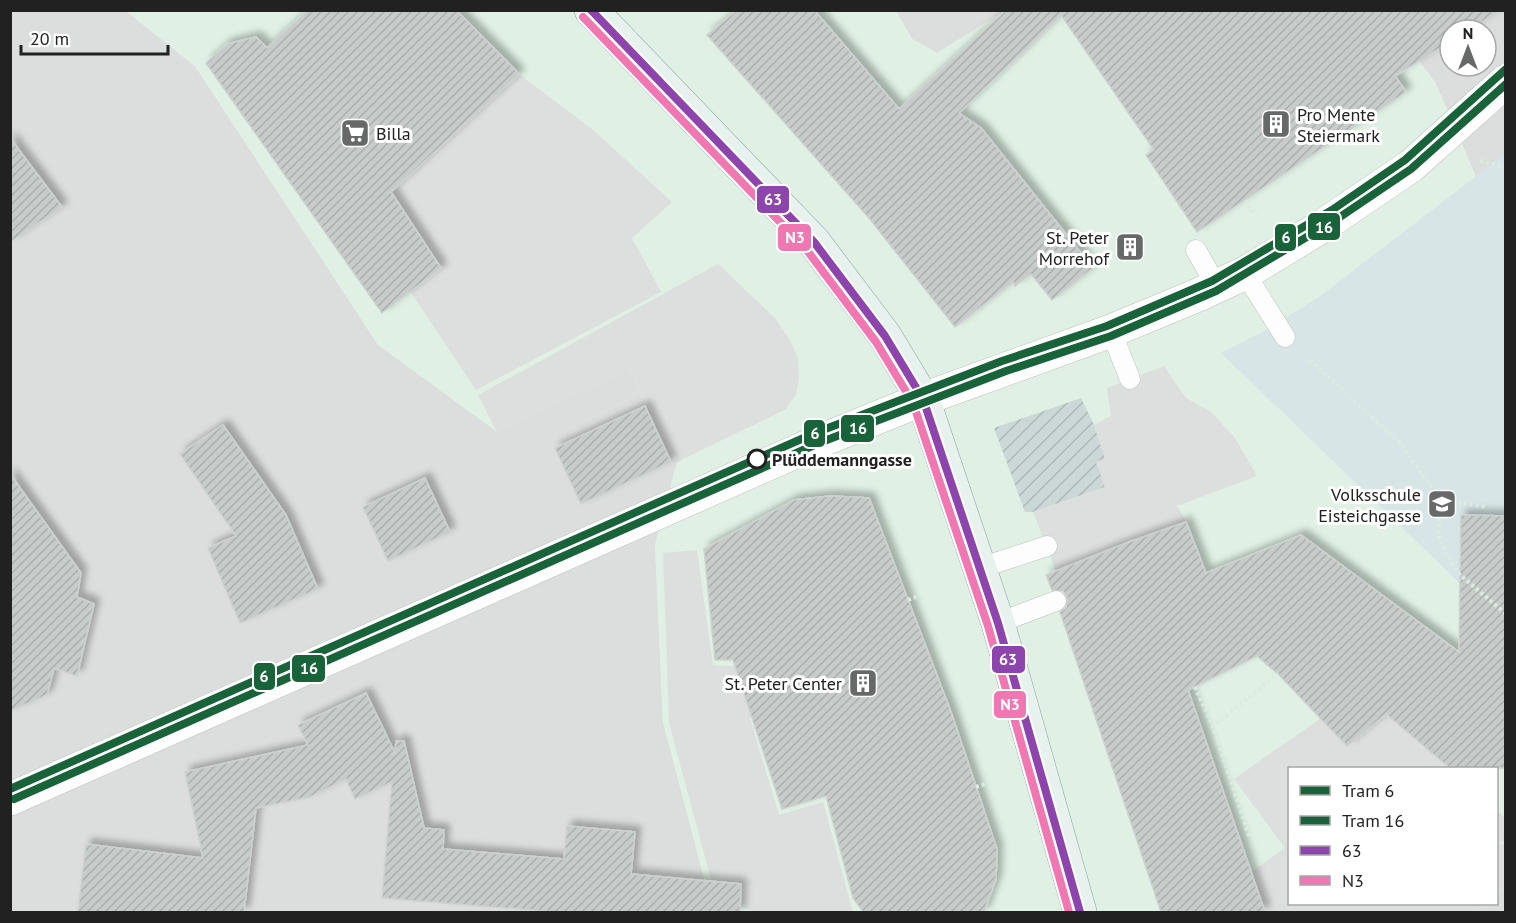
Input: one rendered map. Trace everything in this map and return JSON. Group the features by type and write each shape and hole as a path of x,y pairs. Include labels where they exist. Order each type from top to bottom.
{"main road":[{"path":"591,10 814,242 885,336 923,399 998,623 1080,912"}],"street":[{"path":"10,799 820,441 923,399 1111,332 1231,280 1321,227 1411,166 1506,81"}],"lane":[{"path":"1196,250 1231,280 1286,337"},
{"path":"1111,332 1130,379"},
{"path":"980,568 1047,546"},
{"path":"998,623 1056,601"}],"path":[{"path":"1477,160 1506,167"},
{"path":"1246,200 1249,208 1257,215"},
{"path":"1286,337 1401,444 1440,500 1439,540 1458,573 1506,614"},
{"path":"1440,500 1487,507"},
{"path":"908,600 919,596"},
{"path":"1213,726 1278,674"},
{"path":"1195,687 1213,726 1249,836"},
{"path":"976,786 988,783"}],"shaded area":[{"path":"10,11 126,11 195,66 378,344 629,369 677,462 655,545 663,722 713,912 11,912"},
{"path":"126,11 896,11 912,39 937,53 1005,11 1380,11 1435,82 1476,177 1319,297 1264,331 1221,353 1505,627 1505,888 1498,894 1498,767 1288,767 1288,905 1485,905 1475,912 713,912 663,722 655,545 677,462 629,369 497,432 378,345 195,66"},
{"path":"896,11 1005,11 937,53 912,39"},
{"path":"1380,11 1505,11 1506,160 1503,167 1476,177 1435,82"},
{"path":"519,74 592,129 672,202 632,238 661,292 476,390 410,291 441,268 391,192"},
{"name":"Volksschule Eisteichgasse","path":"1505,154 1505,627 1221,353 1264,331 1319,297"},
{"path":"718,264 775,318 790,340 798,358 799,379 796,395 786,409 677,462 629,369 497,432 478,395"},
{"path":"1164,366 1186,398 1211,412 1235,438 1257,476 1177,506 1186,522 1056,571 1033,512 1105,487 1096,462 1105,458 1094,425 1111,416 1107,388"},
{"path":"1081,398 1094,425 1105,458 1097,463 1105,487 1033,512 1025,512 994,428"},
{"path":"697,550 713,665 774,663 788,704 750,718 779,815 823,802 853,912 758,912 717,902 669,723 663,553"},
{"path":"1386,714 1449,767 1288,767 1288,905 1485,905 1475,912 1186,912 1285,848 1234,779 1321,718 1347,746"},
{"path":"1498,811 1506,819 1505,888 1498,894"},
{"path":"1505,888 1505,912 1475,912 1485,905 1498,905 1498,894"}],"building":[{"name":"Billa","path":"308,10 456,10 519,74 391,192 441,268 382,313 206,63 227,44 256,37 267,48"},
{"path":"737,10 814,10 899,109 1006,10 1501,10 1488,18 1438,18 1438,49 1395,76 1406,92 1197,232 1146,155 1154,150 1061,15 959,113 981,128 1093,268 1052,300 1031,274 1015,286 1013,282 955,327 869,218 707,35"},
{"path":"10,138 62,207 10,242"},
{"path":"645,406 671,462 581,504 555,448"},
{"path":"223,425 286,515 318,589 240,623 208,548 236,536 180,454"},
{"path":"10,474 81,573 77,597 94,604 77,676 54,668 47,695 10,711"},
{"path":"425,478 450,532 388,561 363,507"},
{"name":"St. Peter Center","path":"830,496 869,498 951,712 997,849 996,879 984,912 863,912 853,898 826,796 782,809 733,660 715,660 704,549 794,500"},
{"path":"1461,515 1506,516 1506,768 1449,767 1386,714 1347,746 1278,674 1257,656 1188,690 1265,912 1161,912 1060,612 1066,608 1067,597 1063,591 1052,590 1046,575 1186,522 1206,573 1301,535 1459,652"},
{"path":"366,693 395,753 396,741 404,741 424,828 444,830 443,849 564,859 567,826 635,832 631,874 741,884 740,912 557,912 382,898 392,782 355,799 346,779 310,797 256,808 244,912 78,912 86,844 203,858 185,772 308,745 298,725"}],"tram line":[{"name":"6","path":"10,789 815,433 1002,361 1107,326 1212,281 1332,210 1405,160 1506,69"},
{"name":"16","path":"14,799 819,443 1006,371 1111,336 1216,291 1337,219 1411,169 1506,84"}],"transit line":[{"name":"63","path":"591,10 814,242 885,336 923,399 998,623 1080,912"},
{"name":"N3","path":"583,17 806,249 876,342 913,403 988,626 1069,912"}],"place":[{"name":"Pro Mente Steiermark","path":"1276,124"},
{"name":"Billa","path":"355,133"},
{"name":"St. Peter Morrehof","path":"1130,247"},
{"name":"Plüddemanngasse","path":"757,459"},
{"name":"Volksschule Eisteichgasse","path":"1442,504"},
{"name":"St. Peter Center","path":"863,683"}]}
